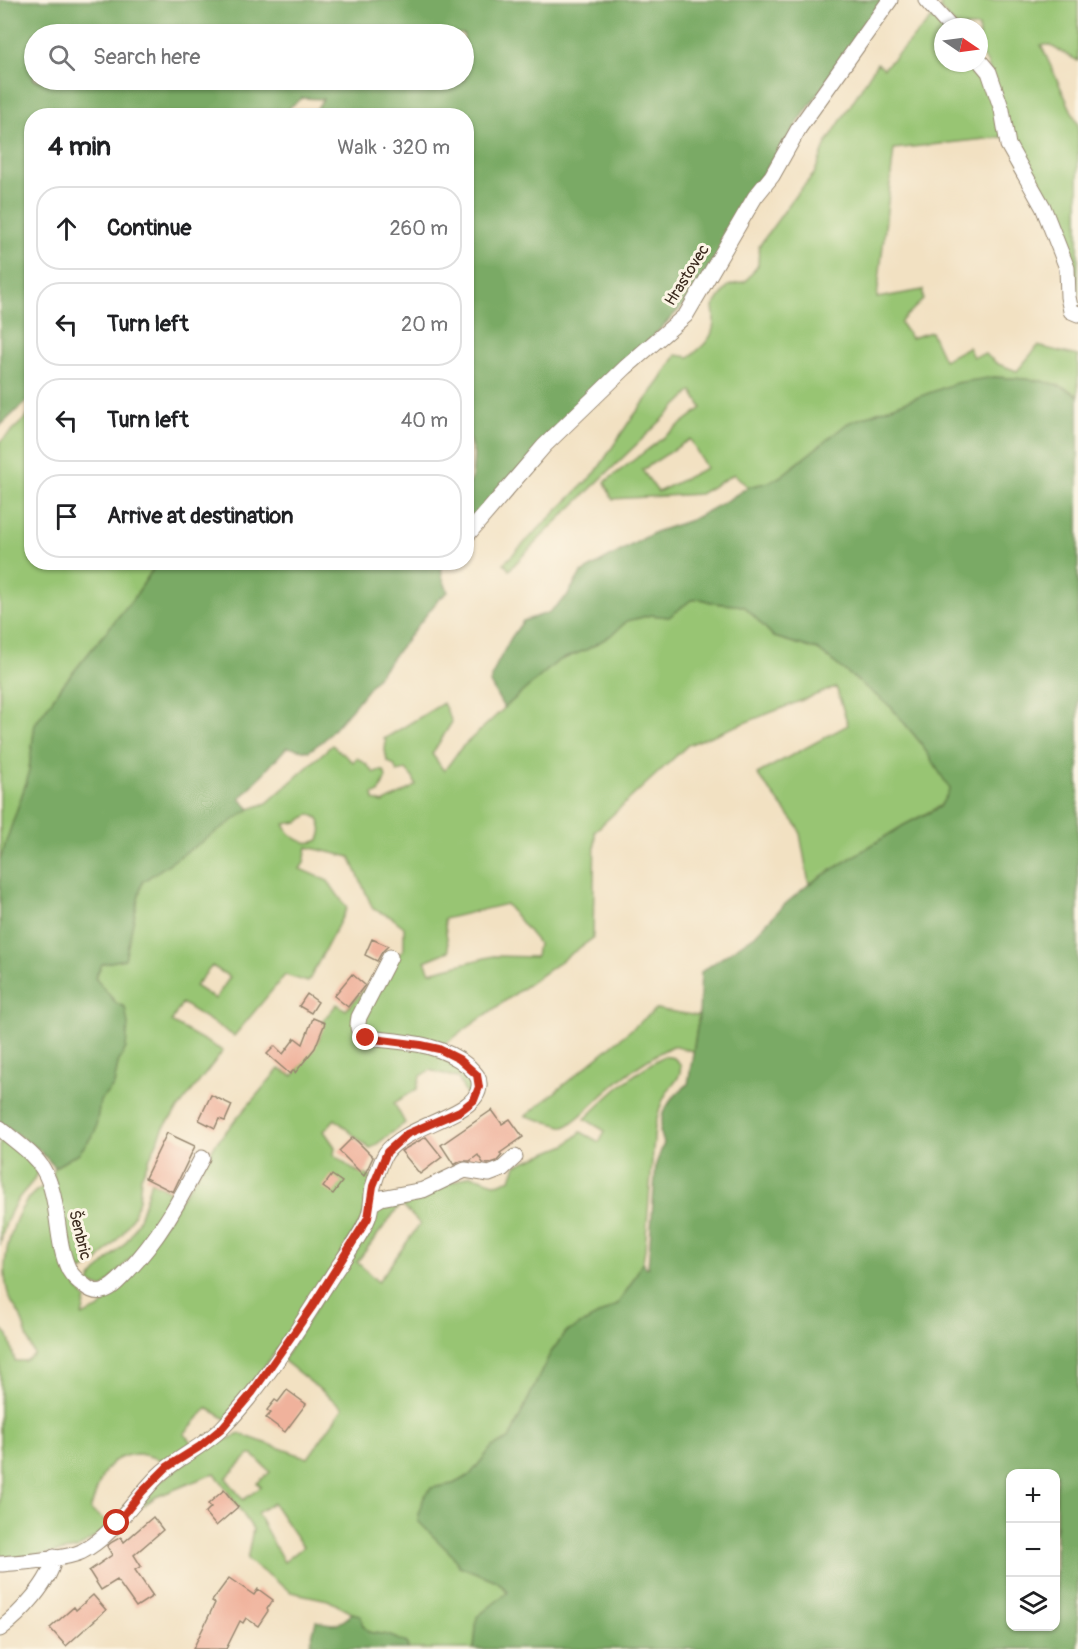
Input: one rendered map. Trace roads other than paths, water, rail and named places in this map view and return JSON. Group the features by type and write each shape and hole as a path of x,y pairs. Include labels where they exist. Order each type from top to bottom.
{"street":[{"name":"Hrastovec","path":"474,527 544,446 626,367 686,315 755,197 772,176 800,128 890,0"},
{"path":"926,0 942,18"},
{"path":"988,71 1002,110 1008,145 1043,207 1067,268 1071,311 1078,314"},
{"path":"0,1564 78,1553 97,1542 167,1467 199,1447 222,1428 252,1393 312,1307 368,1218 373,1186 387,1152 407,1134 460,1111 474,1100 479,1087 477,1075 459,1059 439,1049 366,1038 360,1034 357,1027 359,1017 390,957"},
{"name":"Šenbric","path":"0,1128 32,1155 43,1169 50,1185 63,1251 70,1271 78,1281 92,1291 102,1291 114,1285 140,1258 165,1226 202,1158"},
{"path":"371,1204 381,1198 423,1190 465,1170 489,1174 502,1169 515,1156"},
{"path":"0,1629 18,1613 50,1573 54,1557"}]}
